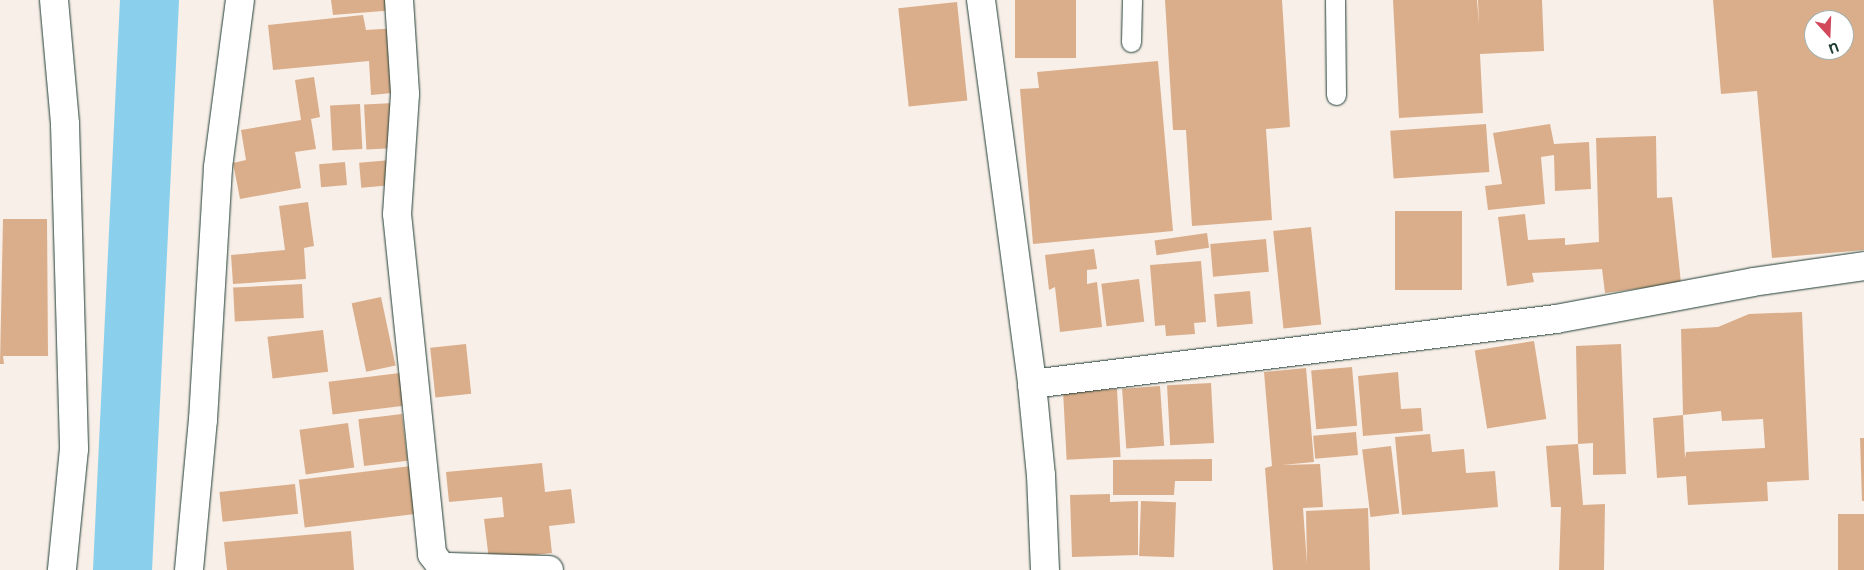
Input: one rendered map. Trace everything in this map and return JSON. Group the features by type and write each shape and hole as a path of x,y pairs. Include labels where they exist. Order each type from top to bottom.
{"street":[{"path":"54,0 65,124 74,439 62,570"},
{"path":"189,570 204,420 218,167 240,0"},
{"path":"399,0 405,94 398,214 432,554 441,566 447,567 549,570"},
{"path":"982,0 1032,384 1041,475 1045,570"},
{"path":"1032,384 1556,319 1753,282 1864,266"}],"lane":[{"path":"1131,42 1132,0"},
{"path":"1335,0 1336,95"}],"building":[{"path":"331,0 394,0 395,10 333,15"},
{"path":"1015,0 1076,0 1076,58 1015,58"},
{"path":"1165,0 1282,0 1290,127 1266,129 1272,220 1192,226 1186,130 1173,130"},
{"path":"1393,0 1477,0 1479,25 1478,0 1542,0 1544,51 1480,54 1483,113 1399,118"},
{"path":"1713,0 1864,0 1864,250 1772,258 1757,91 1721,94"},
{"path":"957,2 967,100 909,107 898,8"},
{"path":"363,15 366,30 398,28 403,92 371,95 369,61 273,70 268,25"},
{"path":"1158,61 1173,231 1033,244 1020,89 1039,88 1037,72"},
{"path":"314,77 320,117 311,119 316,149 295,152 301,188 240,199 233,163 246,160 241,130 301,120 295,80"},
{"path":"394,103 396,148 366,150 364,105"},
{"path":"360,104 362,149 332,151 330,106"},
{"path":"1486,124 1489,172 1394,179 1390,131"},
{"path":"1550,124 1554,144 1589,142 1591,189 1555,191 1554,155 1541,157 1545,204 1488,210 1485,186 1502,184 1493,133"},
{"path":"1656,136 1657,198 1672,197 1681,283 1605,293 1602,269 1532,273 1534,282 1507,286 1498,217 1525,214 1528,240 1565,238 1565,245 1599,242 1596,138"},
{"path":"391,160 393,185 361,188 359,163"},
{"path":"345,162 347,185 321,187 319,164"},
{"path":"308,202 314,246 304,248 306,279 233,284 231,255 285,250 279,206"},
{"path":"1395,211 1462,211 1462,290 1395,290"},
{"path":"3,219 47,219 48,356 3,356 4,364 0,364"},
{"path":"1311,227 1321,324 1283,328 1273,231"},
{"path":"1207,233 1209,248 1157,255 1155,240"},
{"path":"1266,239 1269,272 1213,277 1210,244"},
{"path":"1094,249 1097,269 1087,270 1087,284 1097,282 1102,327 1060,332 1055,287 1049,290 1045,255"},
{"path":"1201,261 1206,322 1194,323 1195,334 1166,336 1165,325 1155,326 1150,265"},
{"path":"1139,279 1144,322 1107,326 1101,284"},
{"path":"302,284 304,318 235,322 233,288"},
{"path":"1250,291 1253,324 1217,327 1214,294"},
{"path":"381,297 396,365 366,372 352,303"},
{"path":"1802,312 1809,480 1767,482 1768,501 1688,505 1686,476 1657,478 1653,418 1683,415 1681,329 1718,327 1749,314","holes":["1721,411 1722,421 1763,419 1765,448 1686,452 1685,459 1683,415"]},
{"path":"323,330 328,372 273,379 267,337"},
{"path":"1534,341 1546,419 1487,428 1475,350"},
{"path":"466,344 471,394 435,397 430,348"},
{"path":"1621,344 1626,474 1593,475 1593,443 1578,444 1576,346"},
{"path":"1352,367 1357,426 1316,429 1311,371"},
{"path":"1306,368 1314,462 1282,465 1320,464 1323,507 1303,508 1307,564 1306,511 1368,508 1370,570 1273,570 1265,468 1272,466 1264,372"},
{"path":"1398,372 1401,409 1421,408 1423,431 1363,436 1358,376"},
{"path":"400,373 404,406 333,415 329,382"},
{"path":"1211,383 1214,443 1170,445 1167,385"},
{"path":"1160,386 1164,446 1126,449 1122,389"},
{"path":"1117,389 1121,457 1067,460 1063,392"},
{"path":"402,414 408,461 364,466 358,419"},
{"path":"348,423 354,468 306,474 299,430"},
{"path":"1356,432 1358,455 1315,459 1313,436"},
{"path":"1430,434 1432,452 1464,449 1466,473 1495,471 1498,507 1402,515 1395,437"},
{"path":"1860,438 1864,438 1864,501 1862,501"},
{"path":"1578,444 1583,505 1605,504 1604,570 1559,570 1561,507 1551,507 1546,446"},
{"path":"1391,446 1399,513 1371,517 1362,450"},
{"path":"1212,459 1212,481 1175,481 1174,495 1113,495 1113,460"},
{"path":"542,463 545,492 571,489 575,523 549,526 552,553 489,560 484,519 504,517 502,497 449,502 446,472"},
{"path":"411,466 417,514 305,527 299,480"},
{"path":"295,484 298,514 223,522 219,492"},
{"path":"1110,494 1110,502 1138,501 1138,555 1072,557 1070,495"},
{"path":"1141,501 1176,502 1174,557 1139,556"},
{"path":"1838,514 1864,514 1864,570 1838,570"},
{"path":"351,531 354,570 227,570 224,542"}],"waterway":[{"path":"122,570 149,0"}]}
